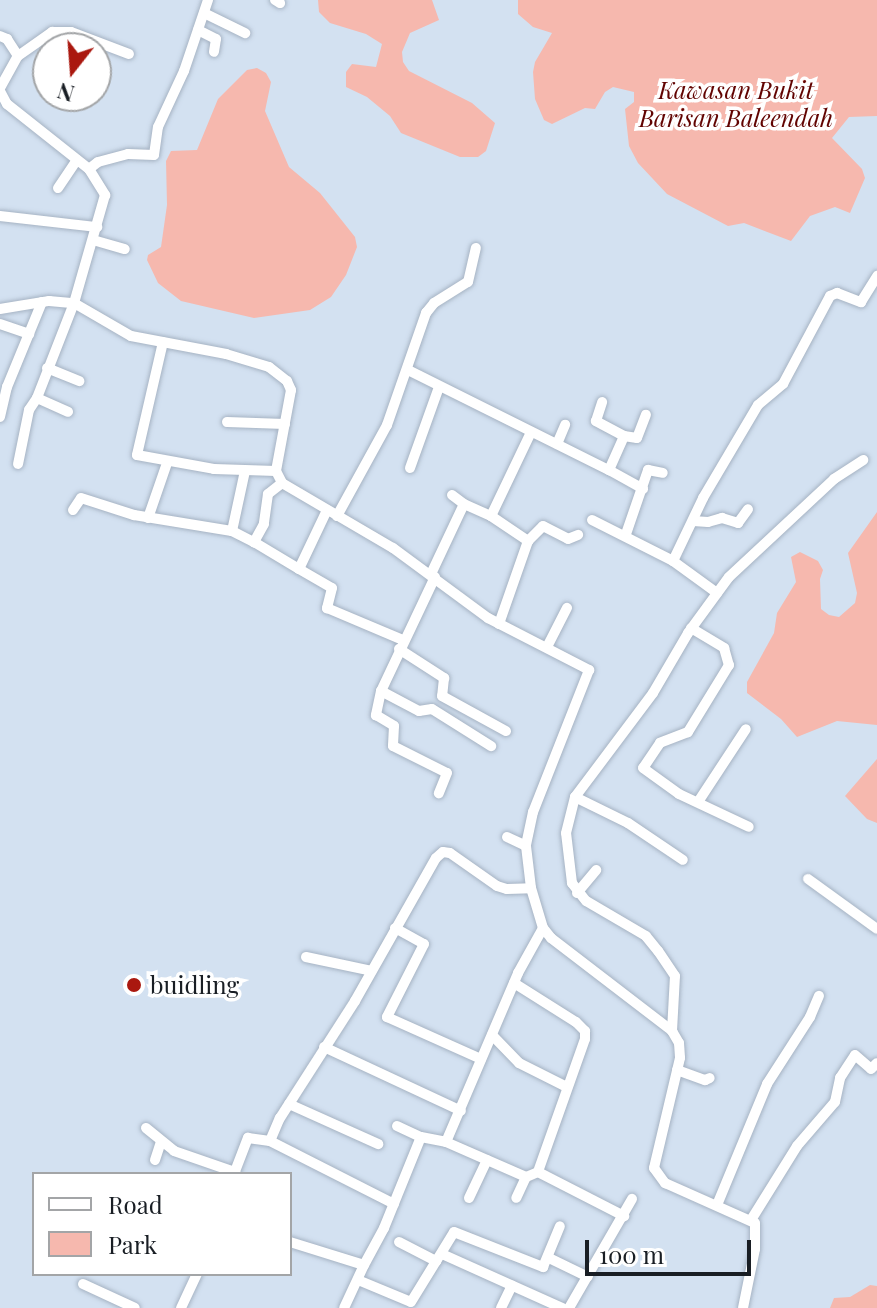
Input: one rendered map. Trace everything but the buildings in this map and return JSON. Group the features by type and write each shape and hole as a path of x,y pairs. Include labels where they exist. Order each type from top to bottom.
{"street":[{"path":"89,169 98,162 128,154 154,155 158,127 184,71 208,0"},
{"path":"204,13 245,33"},
{"path":"198,30 216,39 214,52"},
{"path":"18,464 29,410 37,398 74,303 105,195 89,169 7,104 0,89 18,56 54,32 71,32 129,54"},
{"path":"0,36 7,39 18,56"},
{"path":"58,188 77,160"},
{"path":"0,216 97,227"},
{"path":"93,240 125,249"},
{"path":"299,569 387,425 426,313 434,303 468,282 476,248"},
{"path":"673,561 745,423 758,405 783,384 830,296 837,293 861,302 877,276"},
{"path":"0,417 7,387 42,302"},
{"path":"0,309 42,302 74,303 125,334 226,354 269,367 287,381 291,390 276,471 282,483 433,576 499,624 589,670 533,812 526,846 531,888 543,928 564,949 672,1031 679,1044 677,1070 654,1168 665,1183 751,1220 756,1228 755,1249 743,1308"},
{"path":"0,324 29,334"},
{"path":"163,342 137,454 167,463 276,471"},
{"path":"47,368 80,381"},
{"path":"408,370 643,489"},
{"path":"410,468 439,387"},
{"path":"37,398 68,412"},
{"path":"602,402 596,421 624,436 637,438 646,415"},
{"path":"227,422 285,424"},
{"path":"557,444 565,425"},
{"path":"491,516 531,432"},
{"path":"609,470 624,436"},
{"path":"672,1031 675,976 646,936 577,893 566,851 567,819 575,797 653,693 691,628 729,577 834,479 863,460"},
{"path":"148,518 167,463"},
{"path":"626,534 648,470 663,473"},
{"path":"232,531 245,471"},
{"path":"254,542 264,524 268,494 282,483"},
{"path":"452,495 528,541"},
{"path":"73,510 81,498 148,518 232,531 254,542 330,585 327,608 401,644 444,678 442,696 506,731"},
{"path":"439,793 447,773 393,746 394,727 376,715 381,691 464,504"},
{"path":"693,521 708,522 722,518 738,523 748,509"},
{"path":"592,520 626,534 673,561 717,593"},
{"path":"499,624 528,541 543,526 568,539 578,535"},
{"path":"547,647 567,608"},
{"path":"691,628 724,648 728,652 729,665 688,732 660,743 643,767 668,788 749,827"},
{"path":"381,691 419,711 432,709 491,746"},
{"path":"698,802 746,729"},
{"path":"575,797 628,823 683,860"},
{"path":"507,837 526,846"},
{"path":"270,1141 289,1104 372,971 425,872 443,852 450,853 497,886 507,889 531,888"},
{"path":"577,893 596,870"},
{"path":"808,879 877,929"},
{"path":"395,928 424,944 387,1017 481,1059"},
{"path":"446,1142 514,983 543,928"},
{"path":"306,957 372,971"},
{"path":"514,983 585,1031 584,1046 538,1172 526,1177 516,1198"},
{"path":"717,1205 767,1084 810,1017 819,996"},
{"path":"492,1035 519,1063 567,1087"},
{"path":"324,1047 461,1111"},
{"path":"751,1220 797,1146 835,1102 840,1078 855,1055 871,1069 877,1063"},
{"path":"677,1070 705,1080 710,1078"},
{"path":"289,1104 378,1144"},
{"path":"397,1126 421,1137 446,1142 526,1177"},
{"path":"146,1128 161,1142 191,1158 231,1172"},
{"path":"344,1308 394,1204 421,1137"},
{"path":"234,1172 248,1138 270,1141 394,1204"},
{"path":"155,1160 161,1142"},
{"path":"469,1198 487,1160"},
{"path":"538,1172 624,1216"},
{"path":"569,1308 632,1199"},
{"path":"358,1280 411,1302 456,1231 541,1266 549,1258 560,1226"},
{"path":"399,1242 512,1285 562,1308"},
{"path":"292,1243 364,1265"},
{"path":"549,1258 588,1277"},
{"path":"181,1308 196,1276"},
{"path":"83,1284 135,1308"},
{"path":"501,1308 512,1285"}],"green space":[{"path":"318,0 432,0 439,20 410,33 402,52 403,62 409,71 472,103 495,123 486,151 478,157 460,157 401,133 390,116 367,97 346,87 346,72 352,64 376,67 382,44 366,34 330,23 319,12"},
{"name":"Kawasan Bukit Barisan Baleendah","path":"518,0 877,0 877,116 849,117 832,138 862,169 865,178 850,213 835,207 810,216 791,241 744,223 728,226 667,194 638,163 629,146 625,109 634,102 634,92 613,87 605,92 595,109 585,108 552,124 544,120 535,99 533,72 535,62 552,33 533,27 518,14"},
{"path":"257,68 266,73 271,82 265,111 289,167 320,193 355,237 357,247 346,275 331,297 310,310 254,318 181,301 158,283 147,260 148,255 161,247 167,205 166,161 171,151 197,150 218,99 247,70"},
{"path":"877,512 877,725 837,721 797,737 781,719 747,693 747,682 774,633 777,613 796,582 791,557 800,552 818,561 823,570 820,579 821,609 839,617 855,603 857,593 848,553"},
{"path":"877,759 877,823 867,819 845,796"},
{"path":"870,1285 877,1286 877,1308 830,1308 834,1298 850,1297"}],"place":[{"name":"buidling","path":"134,985"}]}
